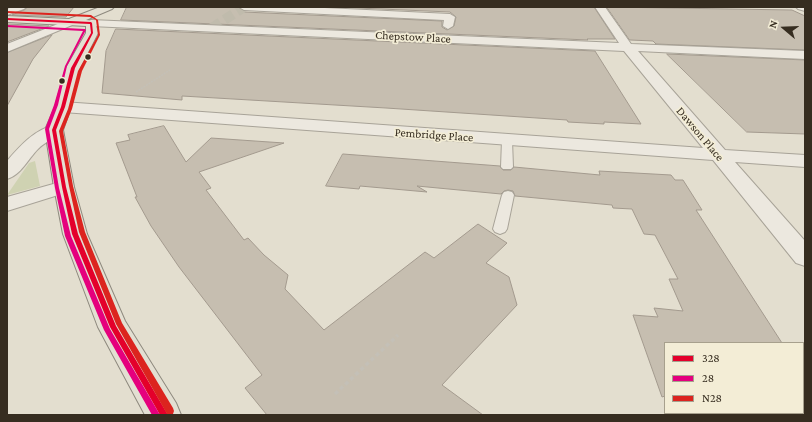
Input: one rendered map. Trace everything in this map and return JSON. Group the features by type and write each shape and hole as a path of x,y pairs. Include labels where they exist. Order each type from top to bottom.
{"main road":[{"path":"73,21 109,7"},
{"path":"7,19 91,23 92,33 73,68 63,107 54,130 64,187 75,234 110,320 164,415"}],"street":[{"path":"7,12 21,7"},
{"path":"244,7 450,17 447,32"},
{"name":"Dawson Place","path":"600,7 627,46 805,257"},
{"path":"801,7 805,8"},
{"path":"7,48 73,21"},
{"name":"Chepstow Place","path":"91,23 447,32 627,46 805,55"},
{"name":"Pembridge Place","path":"63,107 805,161"},
{"path":"7,173 32,144 54,130"},
{"path":"7,204 64,187"}],"lane":[{"path":"507,140 507,167"},
{"path":"500,229 508,195"}],"path":[{"path":"108,111 170,70"},
{"path":"335,394 398,335"}],"green space":[{"path":"35,161 40,186 7,195 29,163"}],"building":[{"path":"28,7 74,7 66,17 12,15"},
{"path":"127,7 238,7 244,12 442,21 442,27 447,30 454,26 456,17 450,12 335,7 594,7 615,39 587,39 588,40 121,20"},
{"path":"607,7 792,10 805,16 805,50 656,44 653,41 630,40"},
{"path":"7,24 49,26 7,42"},
{"path":"116,29 595,51 641,124 568,122 567,120 182,96 182,100 102,93 106,51"},
{"path":"52,35 33,59 7,106 7,53"},
{"path":"667,54 805,60 805,134 747,132"},
{"path":"164,126 186,162 211,138 284,143 199,172 211,188 206,190 244,240 248,238 264,255 288,275 285,289 324,330 425,252 434,258 478,224 507,243 486,263 509,277 517,305 442,385 483,415 267,415 245,388 262,375 179,267 151,226 135,197 137,197 116,143 130,140 128,135"},
{"path":"343,154 500,166 503,170 511,170 514,167 600,175 599,171 671,175 675,180 683,180 702,210 696,210 781,342 664,342 664,396 662,397 633,315 658,317 654,308 683,311 669,279 678,279 655,235 644,234 632,209 613,208 612,205 515,196 513,191 508,190 501,194 417,186 427,192 360,186 359,189 326,186"}],"tunnel":[{"path":"212,28 244,7"}],"transit line":[{"name":"N28","path":"7,12 91,16 97,20 99,35 80,71 70,109 61,131 71,186 82,232 119,324 170,411"},
{"name":"328","path":"7,19 91,23 92,33 73,68 63,107 54,130 64,187 75,234 113,327 164,415"},
{"name":"28","path":"7,26 85,30 66,66 56,105 47,129 57,188 68,236 107,330 156,415"}]}
